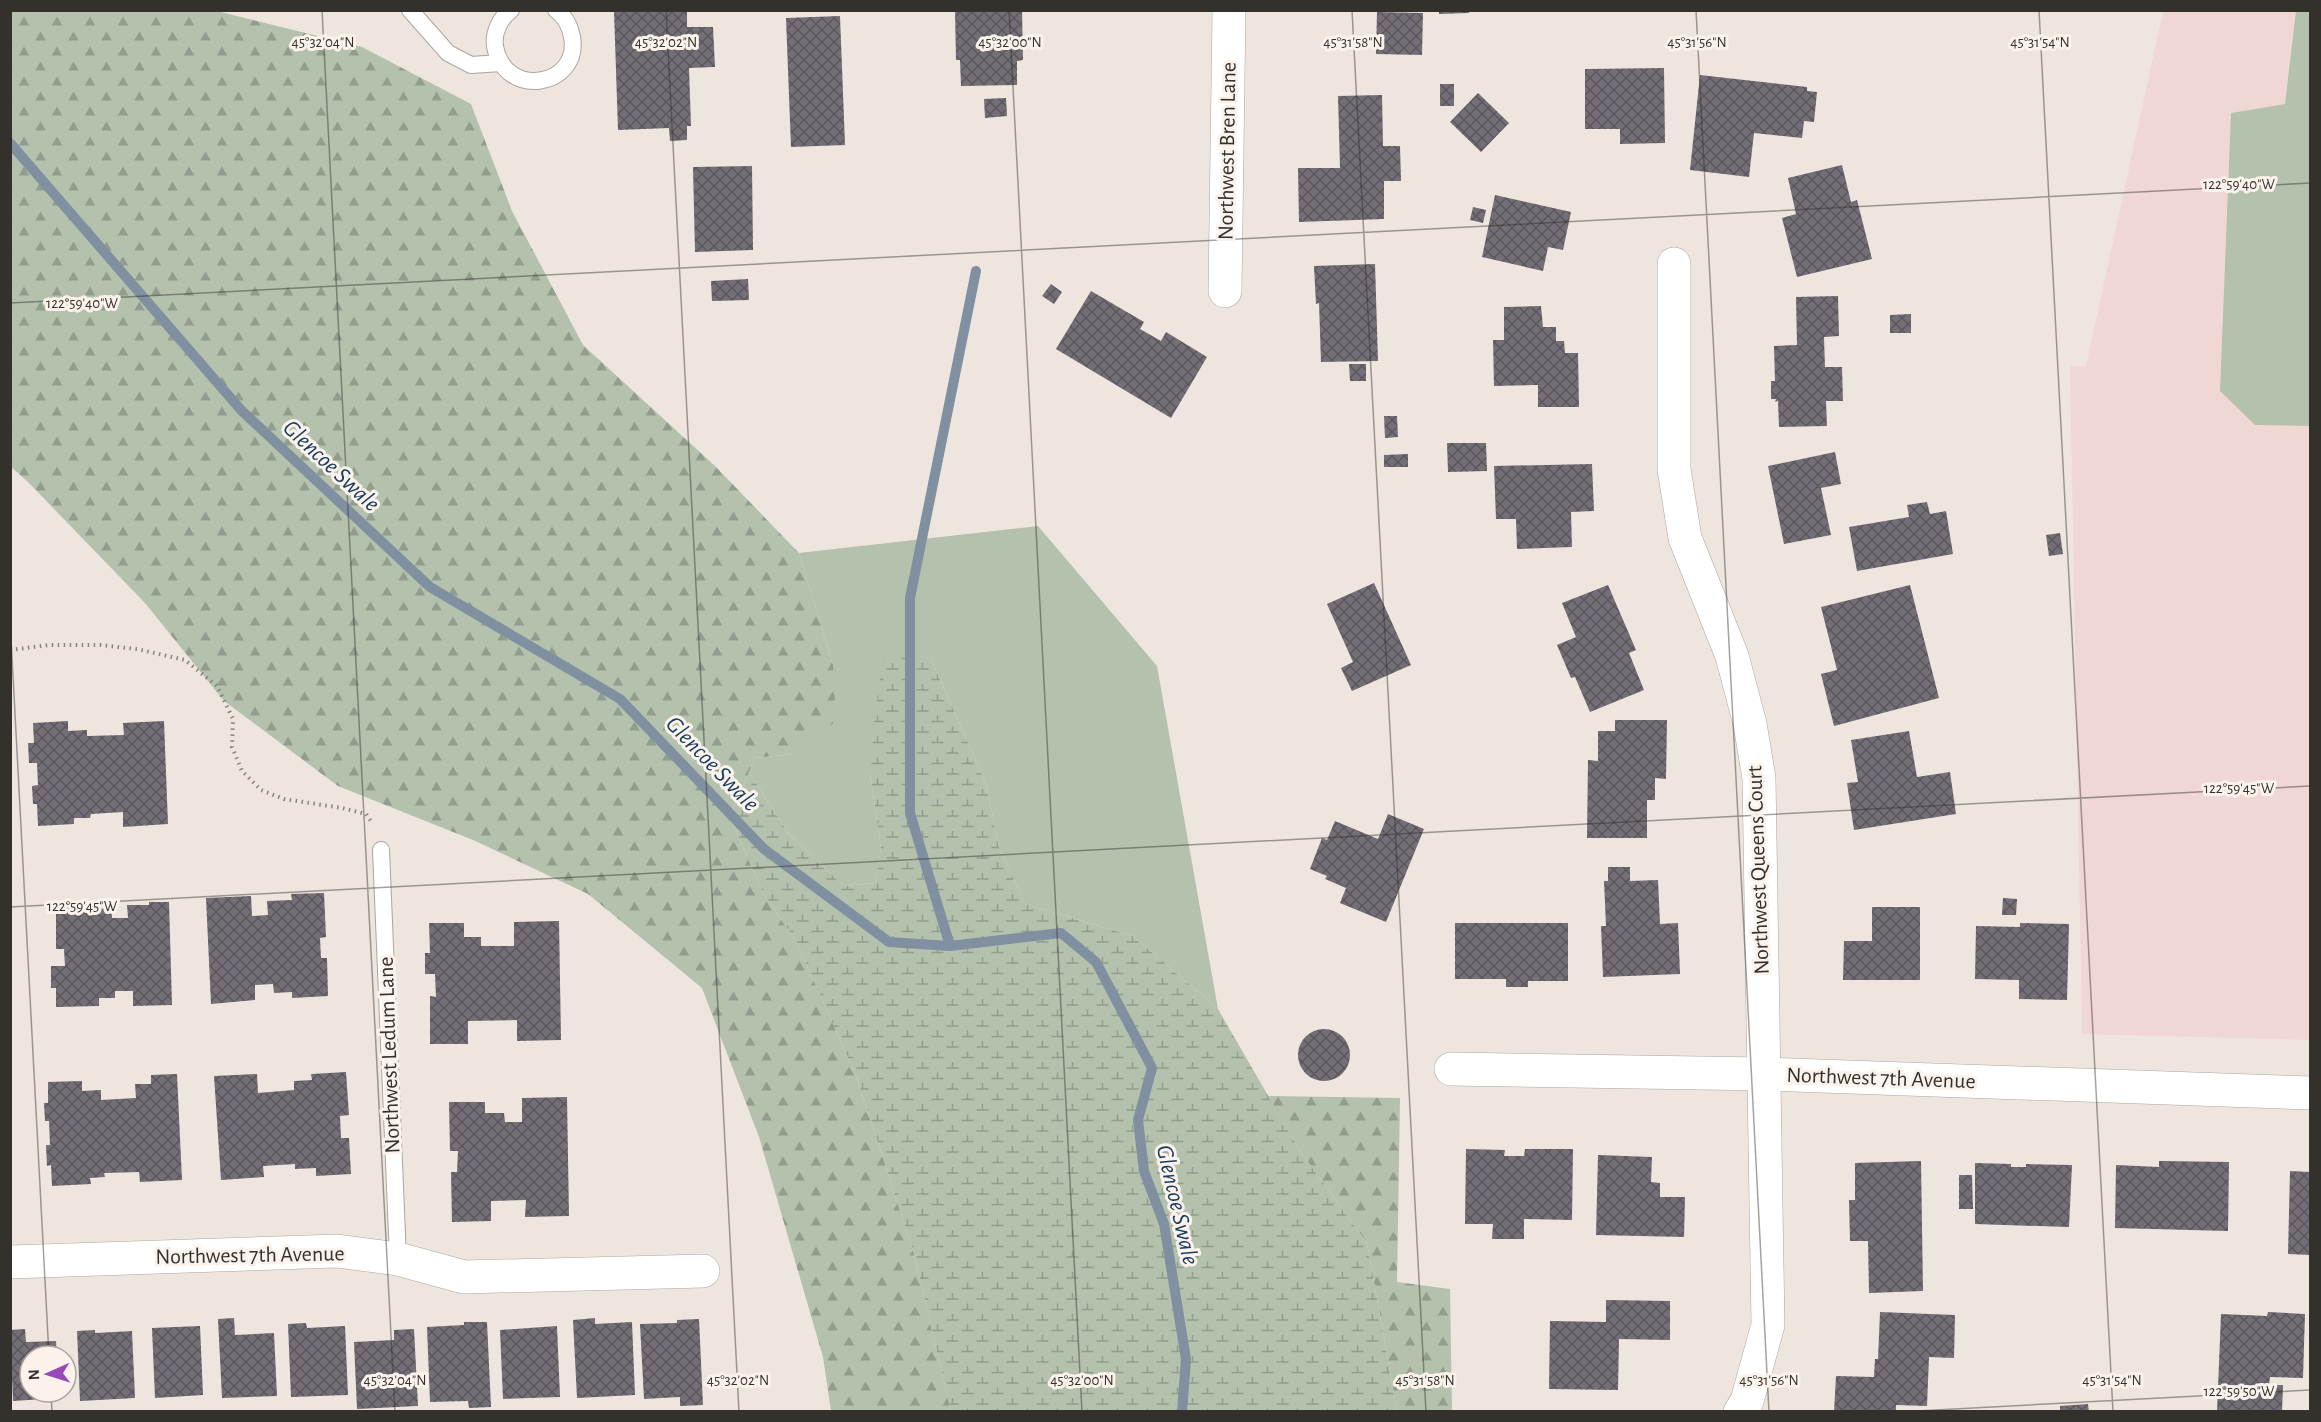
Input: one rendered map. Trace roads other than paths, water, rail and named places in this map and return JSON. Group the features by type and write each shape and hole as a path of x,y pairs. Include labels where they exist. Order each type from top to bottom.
{"street":[{"name":"Northwest Bren Lane","path":"1226,291 1229,10"},
{"name":"Northwest Queens Court","path":"1674,264 1674,469 1685,538 1732,656 1750,724 1759,778 1768,1325 1747,1401 1740,1412"},
{"name":"Northwest 7th Avenue","path":"1451,1069 1764,1074 2310,1093"},
{"name":"Northwest 7th Avenue","path":"10,1262 337,1251 398,1259 464,1277 703,1271"}],"lane":[{"path":"410,10 448,53 471,65 501,63"},
{"path":"511,10 498,26 494,41 497,57 505,70 518,79 533,82 548,80 561,71 570,58 573,44 571,28 556,10"},
{"name":"Northwest Ledum Lane","path":"381,850 398,1259"}],"waterway":[{"name":"Glencoe Swale","path":"10,143 241,410 430,587 620,699 764,849 889,942 950,946 1061,933 1096,962 1152,1068 1138,1120 1144,1171 1164,1224 1186,1359 1182,1412"},
{"path":"950,946 910,813 910,598 976,271"}]}
